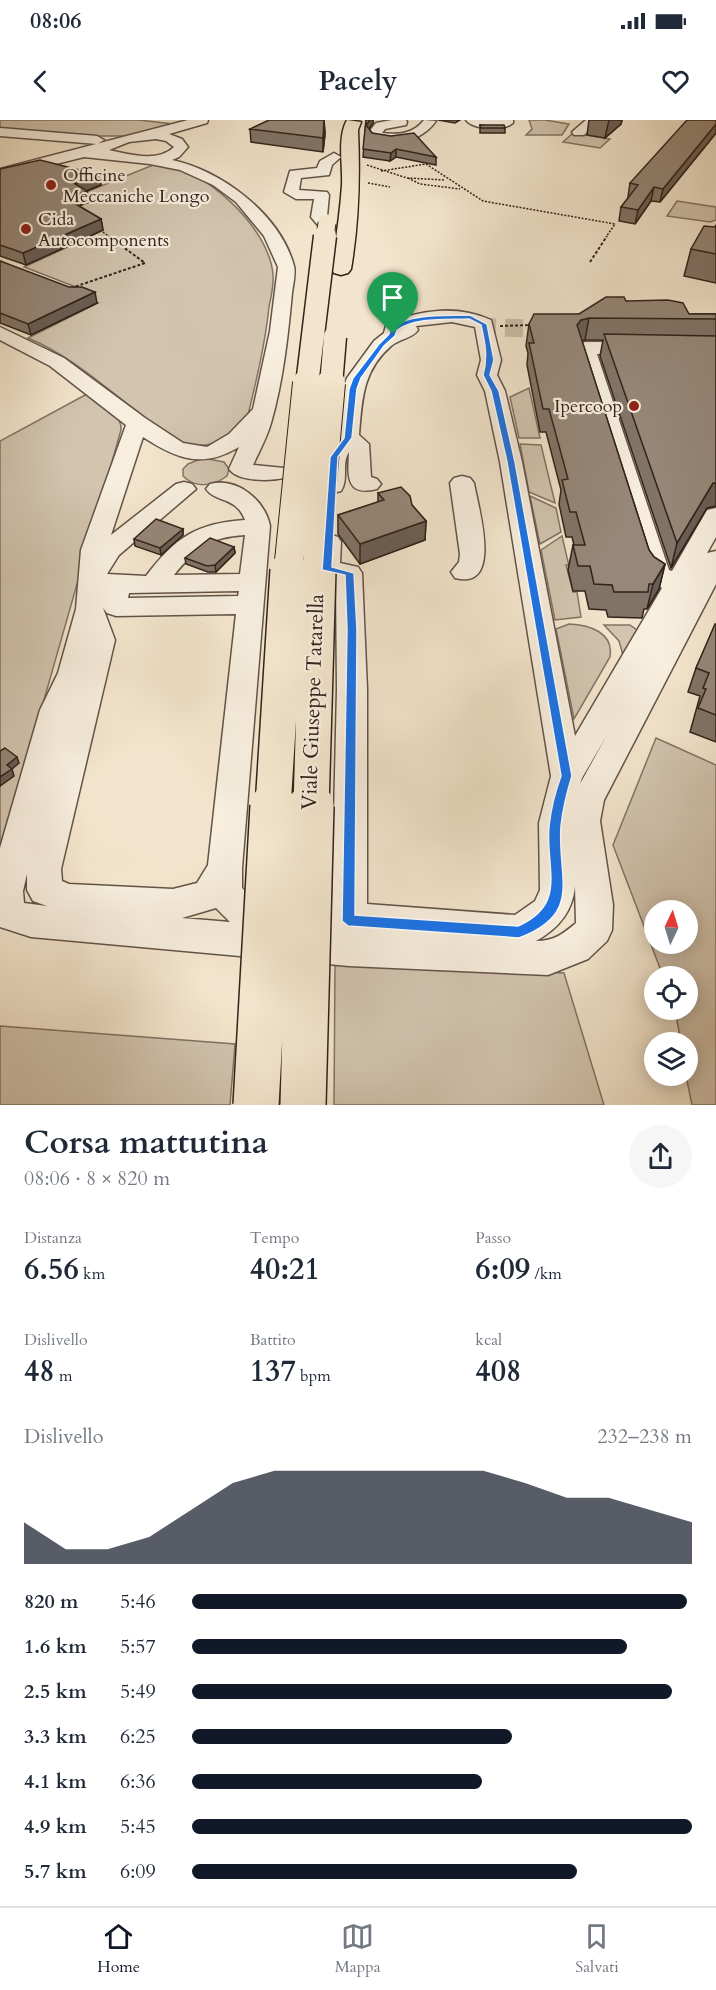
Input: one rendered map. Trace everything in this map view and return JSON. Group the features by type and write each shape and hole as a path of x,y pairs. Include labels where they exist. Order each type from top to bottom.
{"main road":[{"name":"Viale Giuseppe Tatarella","path":"303,1105 320,505 340,269 351,184 348,159 350,129 355,121"},
{"name":"Viale Giuseppe Tatarella","path":"256,1105 283,628 302,422 327,224 348,159 335,131 355,121"}],"street":[{"path":"65,137 131,138 173,134 202,120"},
{"path":"327,224 319,217 322,195 296,195 291,192 295,174 324,172 325,164 348,159 356,153 357,145 362,142 361,129 377,120"},
{"path":"431,120 424,130 413,134 394,138 377,136 375,133 381,126 431,120"},
{"path":"472,120 475,123 507,123 507,120"},
{"path":"579,132 594,120"},
{"path":"413,134 419,136 430,132 444,121"},
{"path":"401,122 414,130 413,134"},
{"path":"0,132 107,141 112,149 129,160 180,160 218,182 241,199 271,235 286,267 279,331 257,433 234,481 218,489 201,492 176,469 137,423 57,362 0,333"},
{"path":"173,134 182,147 180,160"},
{"path":"0,174 70,154 97,153 112,149 131,138"},
{"path":"393,334 393,329 401,323 433,318 470,317 484,324 491,360 487,375 495,391 511,462 567,776"},
{"path":"348,921 352,689 349,573 327,570 334,457 348,438 353,389 357,378 381,345 393,334 427,327 487,327"},
{"path":"659,348 585,348 658,574 675,585"},
{"path":"261,408 237,439 207,453 183,459 109,550 99,591 82,629 81,645 68,692 55,710 5,891 8,914 31,921 337,948 548,958 575,947 594,930 595,905 583,821 588,800 716,559"},
{"path":"137,423 94,550 99,591 101,640 44,869 45,890 68,899 173,905 209,895 225,868"},
{"path":"348,438 358,444 359,479 369,484"},
{"path":"207,453 231,459 240,469 250,472 276,473"},
{"path":"462,483 473,554 471,564 464,572"},
{"path":"218,489 231,492 254,509 258,526 225,868 225,894 243,911 348,921 519,932 537,924 552,908 558,885 555,827 560,797 567,776 716,515"},
{"path":"154,584 166,567 188,546 210,532 258,526"},
{"path":"99,591 154,584 251,594"},
{"path":"99,591 116,607 251,594"}],"path":[{"path":"348,159 420,184 464,190"},
{"path":"381,171 426,164 447,180 483,201 615,224 590,262"},
{"path":"407,178 447,180"},
{"path":"70,289 145,263 92,225"},
{"path":"487,327 540,325"}],"shaded area":[{"path":"0,120 139,120 173,124 130,136 72,136 0,131"},
{"path":"529,120 569,124 562,135 526,135 532,129"},
{"path":"573,133 610,139 600,148 563,142"},
{"path":"158,163 176,167 195,176 232,203 260,238 269,257 273,275 263,349 247,419 234,434 217,443 207,445 187,445 168,437 85,371 28,338 98,303 86,299 94,294 24,267 83,240 19,219"},
{"path":"677,201 716,207 716,220 710,222 667,216"},
{"path":"529,388 540,438 519,438 510,397"},
{"path":"87,394 114,414 121,425 121,430 0,854 0,441"},
{"path":"520,444 541,445 555,503 529,492"},
{"path":"203,458 224,462 229,469 227,476 205,485 193,483 183,476 183,469 188,464"},
{"path":"530,496 556,508 561,532 540,544"},
{"path":"562,536 569,566 566,565 573,592 577,592 581,617 555,620 541,550"},
{"path":"569,624 592,628 604,636 610,648 610,657 574,719 556,629"},
{"path":"604,625 630,625 637,630 623,655 619,641"},
{"path":"656,738 716,765 716,1105 692,1105 688,1086 698,1086 698,1032 679,1032 677,1020 698,1020 698,966 659,966 655,954 698,954 698,900 644,900 644,926 613,845"},
{"path":"335,962 564,973 604,1105 334,1105"},
{"path":"0,1026 235,1044 230,1105 0,1105"}],"building":[{"path":"269,120 324,120 323,138 250,129"},
{"path":"366,120 370,120 366,125 372,133 391,136 414,133 436,157 396,149 391,153 363,149"},
{"path":"687,120 716,120 716,124 663,189 654,187 638,210 621,207 638,185 630,183"},
{"path":"480,125 504,125 505,128 481,128"},
{"path":"40,160 99,175 75,184 87,191 67,199 101,219 23,253 0,245 0,169"},
{"path":"716,225 716,254 691,249 704,226 715,227"},
{"path":"0,261 69,287 82,287 95,292 28,324 0,313"},
{"path":"606,297 624,297 626,301 668,300 683,303 689,314 716,314 716,319 589,318 581,320 577,325 649,550 654,557 665,564 653,584 649,584 648,592 614,592 612,585 594,584 590,566 578,566 573,545 585,545 576,512 570,512 562,480 568,479 549,409 543,409 529,343 534,343 529,324 534,314 579,314"},
{"path":"604,334 716,336 716,483 713,483 677,543"},
{"path":"401,487 410,496 412,505 426,521 360,544 338,515 384,500 378,493"},
{"path":"156,519 183,529 160,548 134,539"},
{"path":"210,538 234,547 215,565 207,566 185,558"},
{"path":"715,624 716,715 698,708 706,689 703,688 709,673 696,668"},
{"path":"5,748 17,757 7,765 12,769 0,777 0,751"}],"tunnel":[{"path":"478,327 548,329 565,327"}],"place":[{"name":"Officine Meccaniche Longo","path":"51,185"},
{"name":"Cida Autocomponents","path":"26,229"},
{"name":"Ipercoop","path":"634,406"}],"route":[{"path":"470,317 484,324 489,345 491,360 487,375 495,391 511,462 567,776 560,797 555,827 558,885 552,908 537,924 519,932 348,921 352,630 349,573 327,570 334,457 348,438 353,389 357,378 381,345 393,334 393,329 401,323 433,318 470,317"}]}
